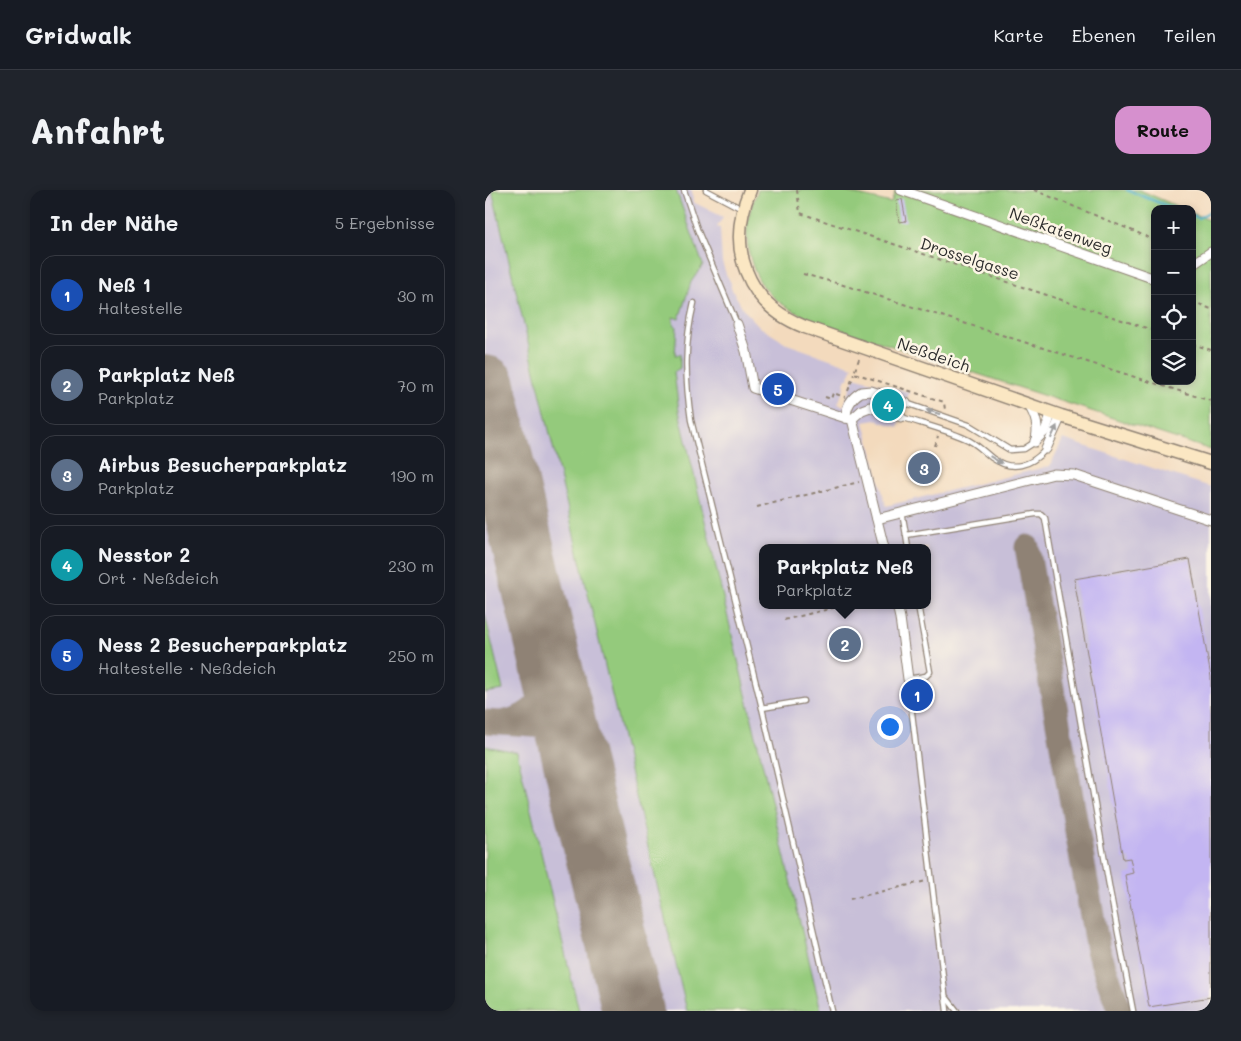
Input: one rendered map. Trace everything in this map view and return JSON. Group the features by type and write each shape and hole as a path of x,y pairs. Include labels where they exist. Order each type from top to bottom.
{"street":[{"name":"Neßdeich","path":"750,190 743,210 740,242 745,269 755,290 777,312 805,327 1056,414 1211,463"},
{"name":"Neßkatenweg","path":"901,190 1151,278"},
{"path":"1196,262 1211,252"},
{"path":"737,324 746,351 753,388 849,419"},
{"path":"883,544 868,480 847,408 857,394 865,391 871,391 906,403"},
{"path":"1028,404 1037,421 1035,442"},
{"path":"849,419 870,407 901,417"},
{"path":"1035,442 1045,432 1056,414"},
{"path":"1046,448 1056,414"},
{"path":"877,519 1054,474 1062,474 1083,478 1211,520"},
{"path":"898,609 908,679"}],"lane":[{"path":"684,190 697,229 737,324"},
{"path":"707,190 743,210"},
{"path":"694,303 688,326 686,359 686,388 691,420 762,708 832,1011"},
{"path":"906,403 969,425 1010,450 1024,449 1035,442"},
{"path":"901,417 964,438 998,462 1006,465 1017,466 1029,463 1035,460 1046,448"},
{"path":"902,512 907,544"},
{"path":"906,535 1035,514 1041,514 1045,518 1110,891 1133,1011"},
{"path":"919,609 929,672 926,676 908,679 947,1011"},
{"path":"762,708 803,701"},
{"path":"946,997 957,1011"}],"path":[{"name":"Drosselgasse","path":"797,190 800,214 1151,329"},
{"path":"1034,190 1151,238"},
{"path":"803,274 1211,401"},
{"path":"1196,303 1211,309"},
{"path":"1196,345 1211,350"},
{"path":"825,397 831,399 833,393 846,397 854,374"},
{"path":"757,507 868,480"},
{"path":"783,620 828,609"},
{"path":"850,899 932,880"}],"shaded area":[{"path":"485,190 692,190 693,202 723,217 717,227 720,228 722,262 731,283 731,288 744,310 760,327 787,344 853,367 848,379 846,379 838,404 844,406 854,377 909,392 898,427 876,420 864,422 886,506 1050,466 1063,439 1211,487 1211,1011 485,1011"}],"green space":[{"path":"492,190 676,190 703,265 691,282 679,319 673,317 673,323 677,327 675,355 680,354 680,368 674,372 679,411 821,1011 687,1011"},
{"path":"758,190 838,190 891,203 896,190 1140,190 1174,205 1151,205 1151,385 1196,385 1196,215 1211,221 1211,450 812,320 790,309 770,294 757,277 749,255 748,244 747,232 751,208"},
{"path":"485,615 503,690 485,693"},
{"path":"485,746 517,752 579,1011 485,1011"}],"building":[{"path":"902,199 906,221 899,222 896,200"},
{"path":"1190,559 1211,677 1211,997 1149,1007 1125,875 1133,873 1130,858 1123,859 1074,579"}],"waterway":[{"path":"1127,190 1165,205"},
{"path":"1196,217 1198,218 1211,211"}],"taxiway":[{"path":"1027,547 1098,950 1120,1011"},
{"path":"505,722 524,715 537,705 546,690 553,671"},
{"path":"485,722 549,726 563,732 570,744"}],"runway":[{"path":"485,386 633,1011"}],"place":[{"name":"Ness 2 Besucherparkplatz","path":"778,389"},
{"name":"Nesstor 2","path":"888,405"},
{"name":"Airbus Besucherparkplatz","path":"924,468"},
{"name":"Parkplatz Neß","path":"845,644"},
{"name":"Neß 1","path":"917,695"}]}
